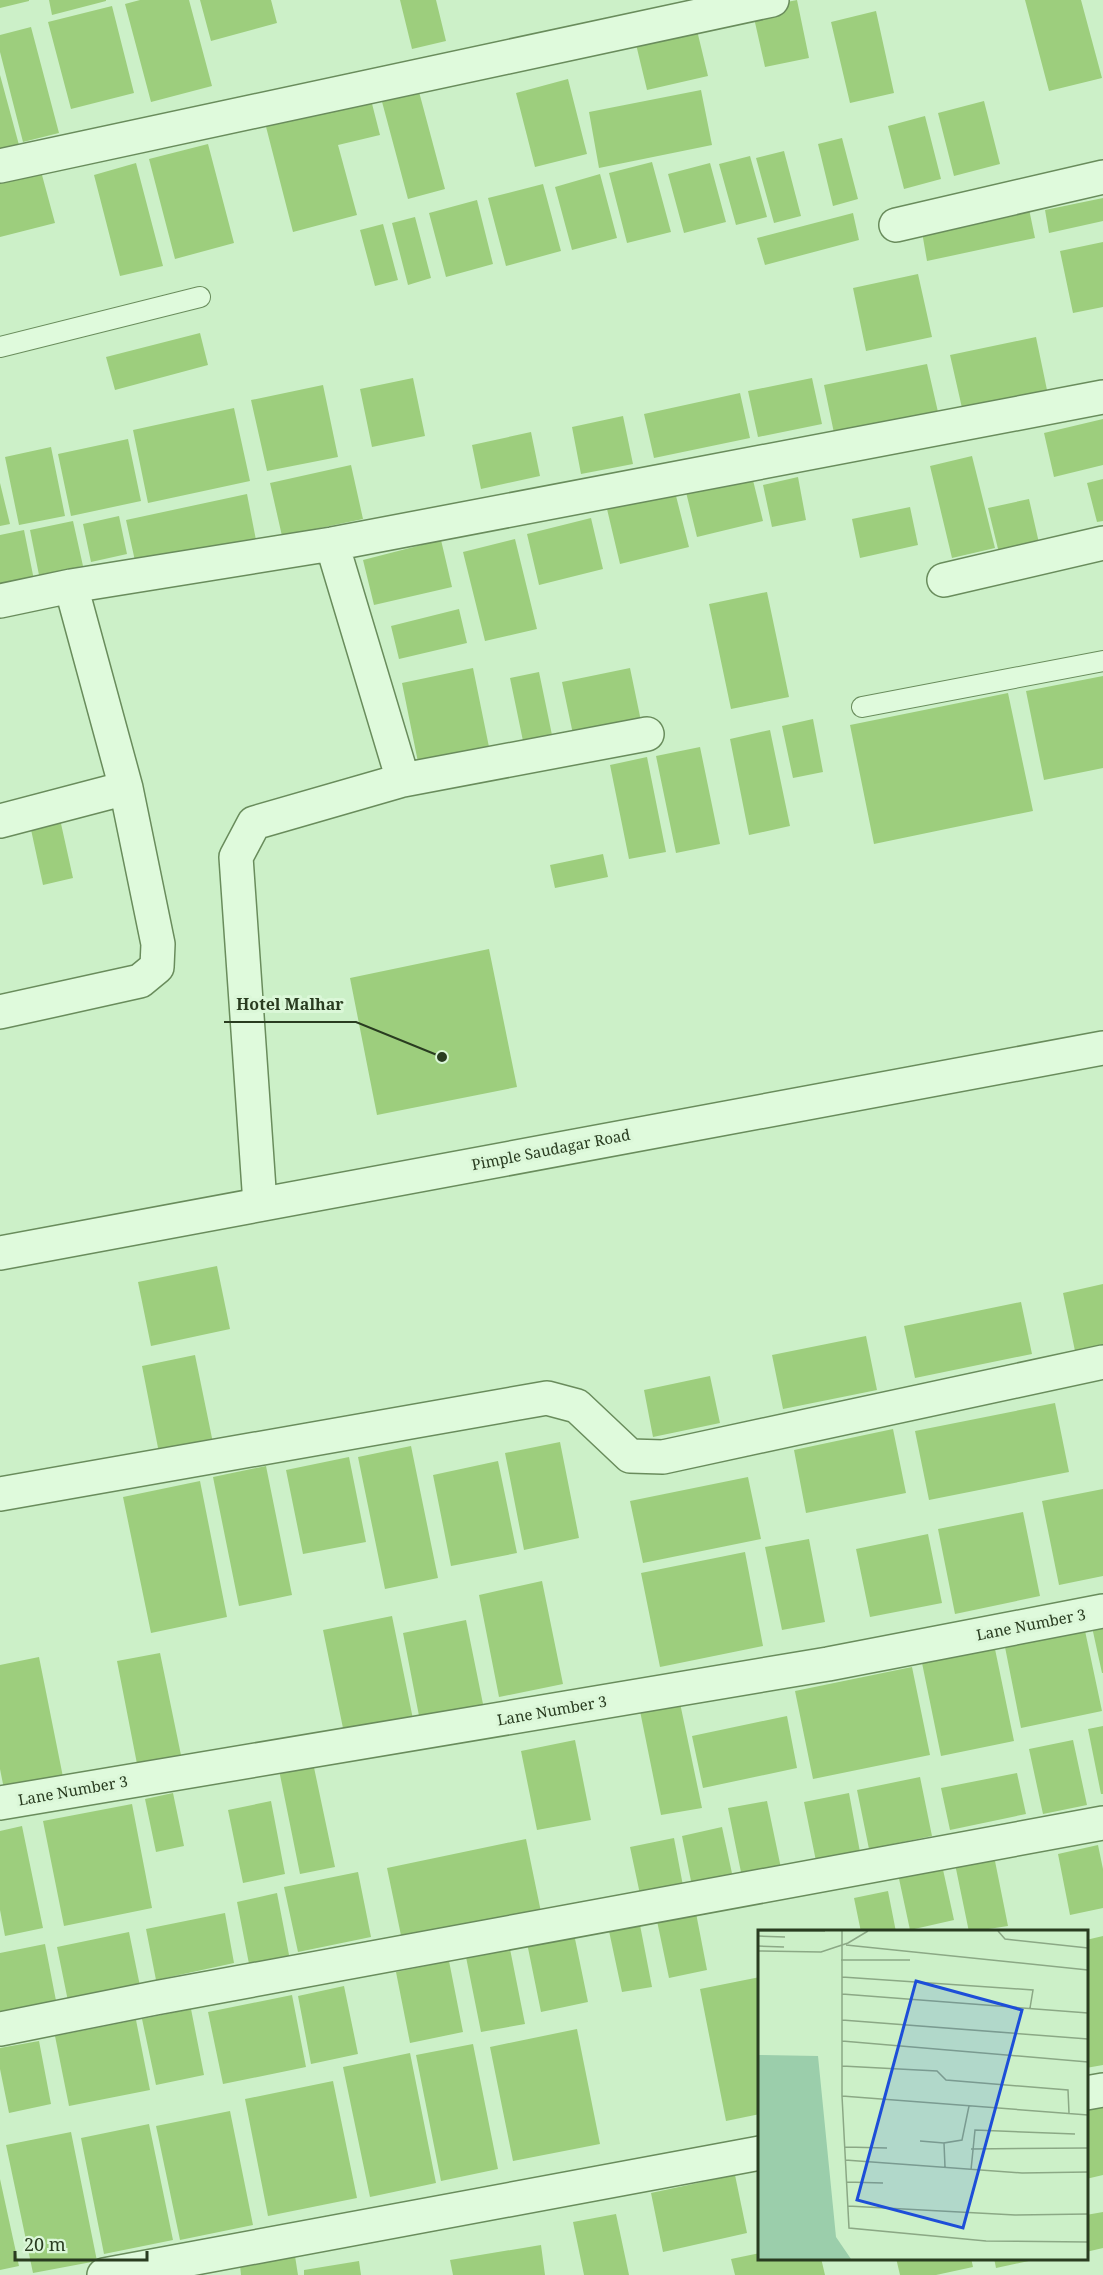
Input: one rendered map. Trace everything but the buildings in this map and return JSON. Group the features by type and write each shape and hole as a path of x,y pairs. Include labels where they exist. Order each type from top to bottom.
{"street":[{"path":"0,166 772,0"},
{"path":"896,225 1103,177"},
{"path":"0,601 71,586 332,544 1103,398"},
{"path":"944,580 1103,543"},
{"path":"332,544 403,780"},
{"path":"0,1012 140,981 157,967 158,944 126,788 71,586"},
{"path":"260,1204 236,857 254,823 403,780 647,734"},
{"path":"0,820 126,788"},
{"name":"Pimple Saudagar Road","path":"0,1253 1103,1048"},
{"path":"0,1494 547,1398 576,1406 630,1456 663,1457 1103,1362"},
{"name":"Lane Number 3","path":"0,1803 828,1664 1103,1611"},
{"path":"0,2030 154,1998 1103,1823"},
{"path":"1088,2093 1103,2090"},
{"path":"104,2275 758,2153"}],"lane":[{"path":"0,347 200,297"},
{"path":"862,707 1103,661"}],"place":[{"name":"Hotel Malhar","path":"442,1057"}]}
